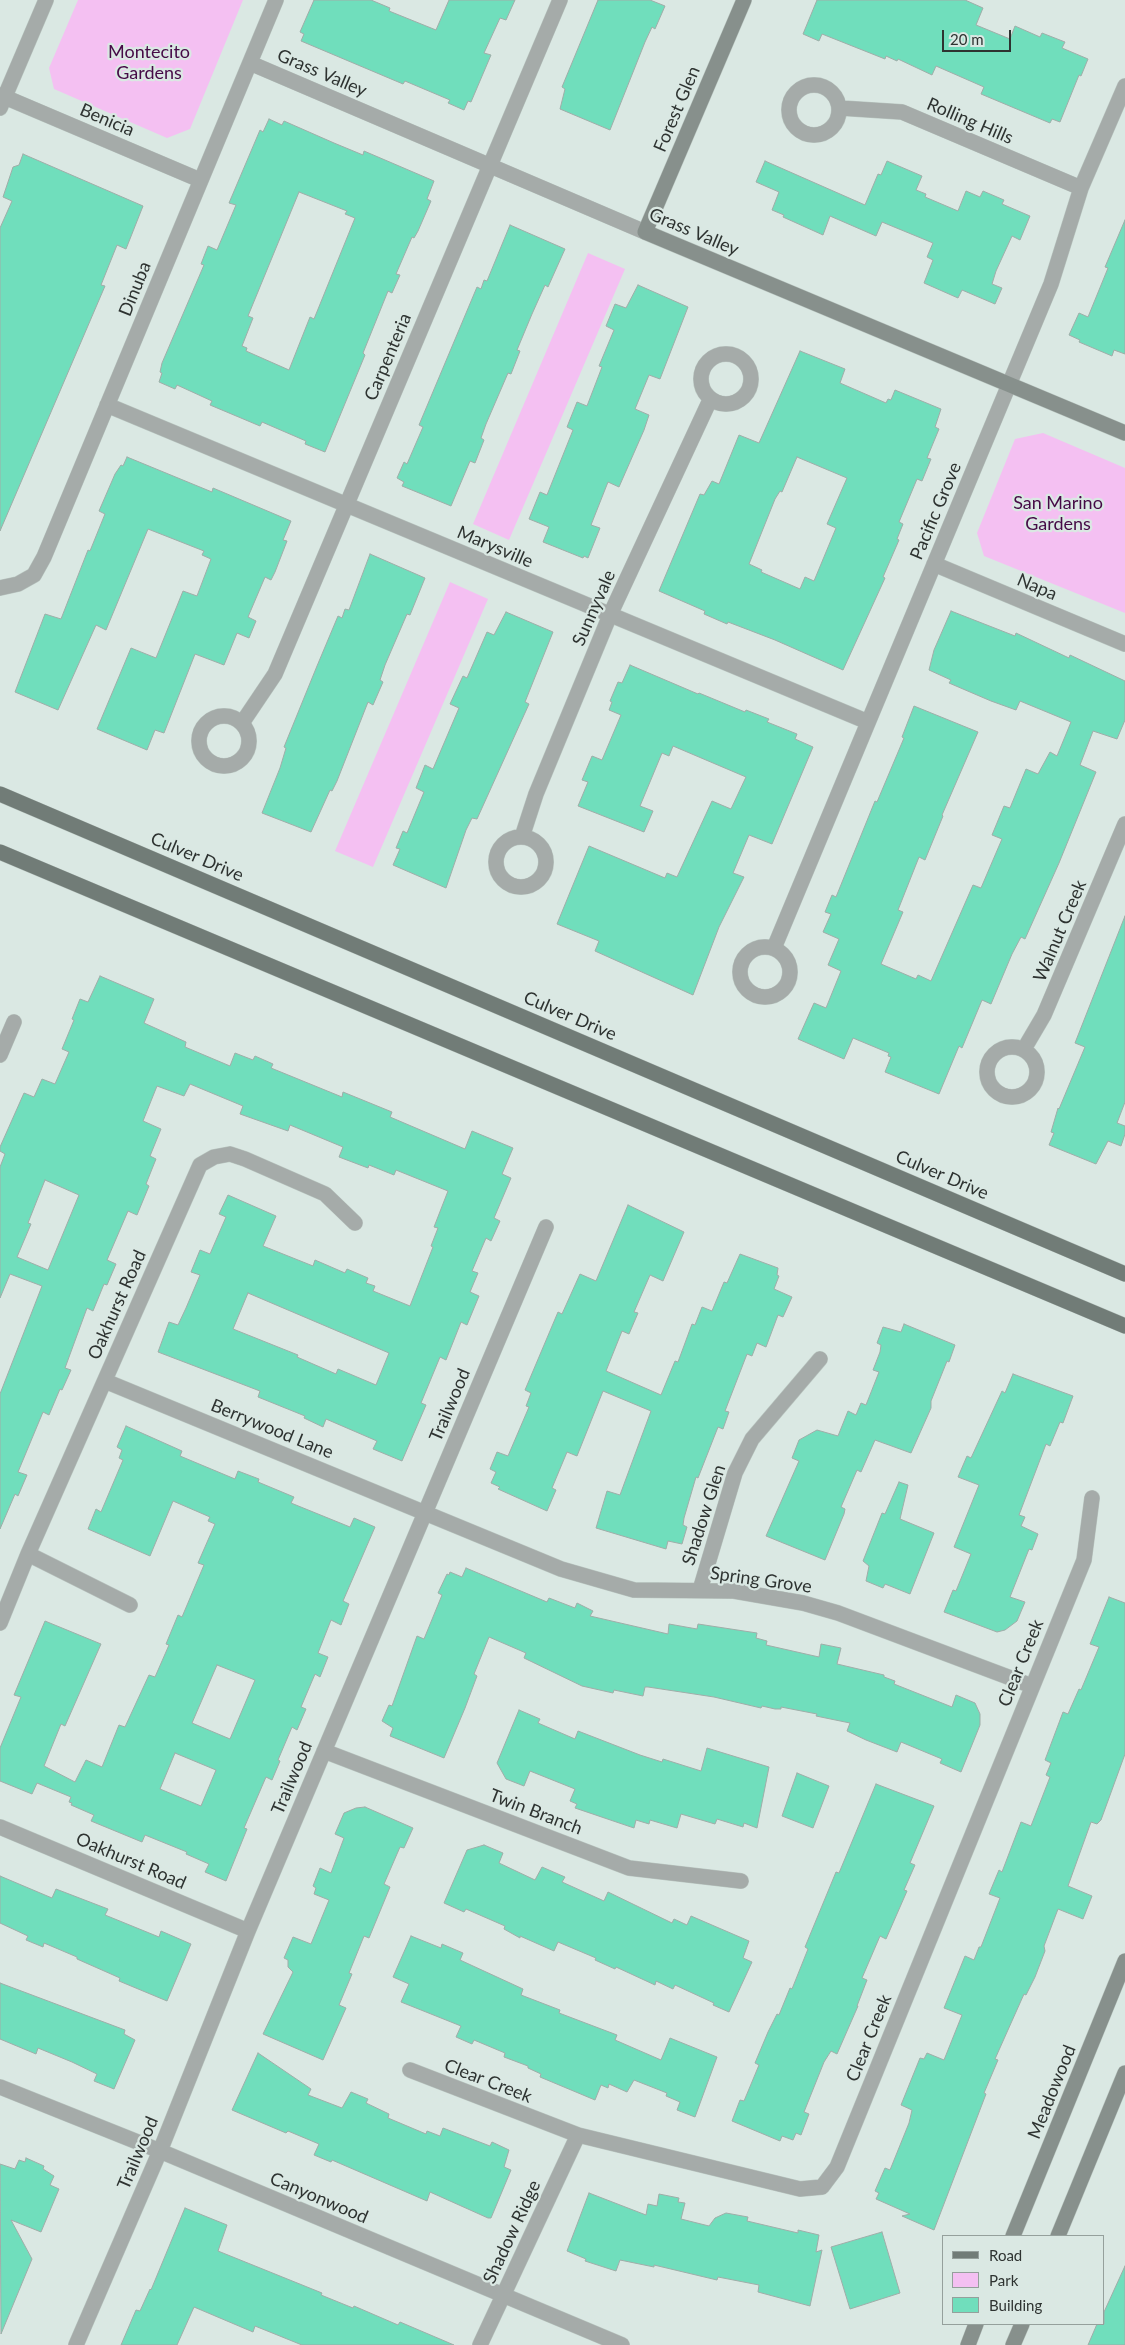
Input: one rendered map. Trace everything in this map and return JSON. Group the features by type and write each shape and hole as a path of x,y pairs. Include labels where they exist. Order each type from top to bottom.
{"main road":[{"name":"Culver Drive","path":"0,794 1125,1274"},
{"path":"0,852 1125,1326"}],"street":[{"path":"2,100 46,0"},
{"name":"Dinuba","path":"0,588 18,584 34,574 44,557 276,0"},
{"name":"Carpenteria","path":"242,723 275,674 560,0"},
{"name":"Forest Glen","path":"645,232 744,0"},
{"name":"Grass Valley","path":"250,63 490,164 645,232 1125,433"},
{"name":"Pacific Grove","path":"774,948 1051,284 1081,188 1125,86"},
{"name":"Benicia","path":"2,100 200,180"},
{"name":"Rolling Hills","path":"840,108 902,112 1081,188"},
{"name":"Sunnyvale","path":"522,836 536,794 610,615 710,400"},
{"name":"Marysville","path":"107,405 868,722"},
{"name":"Napa","path":"934,564 1125,644"},
{"name":"Walnut Creek","path":"1024,1049 1044,1015 1124,830"},
{"path":"0,1055 14,1022"},
{"name":"Oakhurst Road","path":"0,1623 28,1554 200,1166 214,1157 230,1154 245,1159 325,1194 356,1224"},
{"name":"Trailwood","path":"76,2345 160,2151 248,1931 546,1227"},
{"name":"Shadow Glen","path":"700,1590 735,1473 752,1439 820,1358"},
{"name":"Berrywood Lane","path":"105,1381 425,1513"},
{"name":"Clear Creek","path":"410,2070 578,2135 800,2189 822,2187 837,2167 1084,1560 1092,1498"},
{"name":"Spring Grove","path":"425,1513 570,1572 634,1590 734,1591 803,1603 829,1610 1032,1686"},
{"path":"28,1554 130,1605"},
{"name":"Twin Branch","path":"324,1751 629,1868 741,1881"},
{"name":"Oakhurst Road","path":"0,1827 248,1931"},
{"name":"Meadowood","path":"1013,2235 1125,1961"},
{"path":"1058,2235 1125,2073"},
{"name":"Canyonwood","path":"0,2087 160,2151 622,2345"},
{"name":"Shadow Ridge","path":"480,2345 578,2135"},
{"path":"968,2345 976,2325"},
{"path":"1013,2345 1022,2325"}],"green space":[{"name":"Montecito Gardens","path":"78,0 243,0 190,129 167,138 54,89 49,68"},
{"path":"588,253 625,269 509,540 473,524"},
{"name":"San Marino Gardens","path":"1043,433 1125,468 1125,613 984,556 977,533 1015,439"},
{"path":"450,582 488,599 373,867 335,851"}],"building":[{"path":"314,0 371,0 390,8 389,11 436,30 449,0 515,0 506,20 500,18 484,53 491,55 471,102 468,101 464,110 448,103 450,100 405,81 403,84 301,41 304,34 300,32"},
{"path":"598,0 650,0 665,6 655,29 652,27 645,42 610,130 560,109 565,89 562,87"},
{"path":"817,0 965,0 983,8 976,25 1010,39 1015,26 1040,37 1042,33 1065,42 1062,48 1088,59 1081,76 1079,75 1060,122 1052,119 1050,123 981,94 984,87 936,66 932,75 898,59 897,61 886,56 885,59 822,34 819,41 803,34"},
{"path":"269,119 282,125 284,121 363,155 364,151 434,181 427,199 431,201 418,231 414,238 412,237 396,274 400,275 392,293 388,291 363,353 365,355 325,452 305,444 306,441 262,422 260,426 210,405 212,401 177,385 175,389 159,382 162,373 160,372 162,363 204,265 201,264 208,246 217,250 236,205 229,203 260,130 263,132","holes":["299,192 347,211 345,214 355,218 314,319 310,317 289,370 246,351 247,348 242,346 253,318 248,316"]},
{"path":"23,154 143,206 126,249 117,245 101,285 105,286 0,531 0,228 12,201 3,197 13,167 19,165"},
{"path":"765,161 865,205 878,174 881,175 887,161 922,176 916,190 926,194 925,197 958,211 966,191 980,197 983,191 1004,200 1002,204 1030,216 1020,240 1012,236 996,271 992,284 1002,288 995,304 962,290 958,298 924,283 933,260 927,257 933,243 882,222 876,236 830,216 823,235 783,217 784,215 772,210 779,192 756,182"},
{"path":"1125,220 1125,354 1114,350 1112,356 1079,342 1080,340 1069,335 1079,313 1088,317 1108,268 1105,267"},
{"path":"510,225 565,249 548,287 545,285 532,314 517,350 520,351 511,374 508,373 486,424 481,438 484,440 475,463 470,461 451,506 402,486 404,482 397,478 404,462 407,464 423,427 419,425 477,287 481,289 484,280 487,281"},
{"path":"638,285 688,307 660,379 649,375 635,409 649,415 644,430 619,487 608,482 591,525 600,528 588,558 584,556 583,558 543,542 549,527 529,519 540,492 547,495 573,430 567,427 577,402 587,406 602,367 599,366 614,330 606,326 615,304 626,308"},
{"path":"800,351 845,369 840,383 886,403 888,399 891,400 895,390 941,409 935,427 939,429 927,458 931,459 922,481 917,479 899,522 903,524 897,539 899,540 883,577 885,578 843,670 775,640 728,622 727,624 704,614 705,611 659,591 700,494 704,495 712,481 719,484 739,435 759,443","holes":["797,457 847,478 827,524 836,528 814,581 805,577 800,589 761,572 762,570 749,564 775,499 780,491 782,492"]},
{"path":"127,457 212,492 213,488 291,521 283,540 287,541 275,572 271,580 265,577 248,617 256,621 249,638 237,633 224,665 195,654 164,733 155,730 147,750 97,729 131,648 156,658 183,591 197,596 211,559 202,555 204,551 148,529 106,630 96,625 58,710 15,692 45,614 61,619 88,550 90,551 105,514 99,511 115,474 121,465 123,466"},
{"path":"370,554 425,578 410,615 407,614 385,665 380,680 383,682 373,705 368,702 337,781 332,791 330,790 311,832 262,813 280,768 286,748 284,747 317,666 338,616 342,618 345,609 349,610"},
{"path":"951,611 1015,636 1016,633 1069,658 1070,655 1125,681 1125,720 1117,739 1093,731 1080,765 1096,772 1059,863 1025,939 1021,937 1012,954 991,1004 982,1000 962,1048 959,1046 939,1094 885,1072 891,1057 888,1056 889,1053 853,1038 844,1059 798,1039 814,1003 826,1008 841,971 828,965 839,939 823,932 831,914 825,912 832,895 836,897 875,801 877,802 904,738 902,737 914,706 978,732 942,815 925,860 919,857 898,910 903,912 881,964 916,979 918,975 931,981 973,885 981,888 1002,839 992,835 1004,806 1010,808 1026,769 1038,774 1050,752 1057,756 1071,722 1020,701 1016,710 991,701 949,683 951,680 929,670 934,650"},
{"path":"506,612 553,632 525,702 529,704 477,819 472,818 466,830 446,888 393,865 400,849 396,848 403,831 407,833 424,792 416,788 425,765 433,769 459,708 450,704 463,676 467,678 487,632 494,635"},
{"path":"630,665 698,694 769,719 767,722 797,734 795,739 813,747 772,844 749,835 733,873 744,877 719,927 693,995 595,951 599,941 557,924 589,846 665,878 667,873 677,877 712,801 731,809 746,777 673,746 669,756 662,753 640,806 653,811 644,832 578,806 588,782 582,780 592,756 602,760 621,715 609,710 612,702 610,701 618,682 622,683"},
{"path":"1125,916 1125,1102 1117,1123 1125,1126 1125,1134 1121,1146 1108,1141 1096,1164 1049,1145 1054,1133 1051,1132 1058,1108 1085,1047 1075,1043"},
{"path":"100,976 154,999 144,1023 186,1042 185,1047 230,1066 235,1053 253,1060 255,1056 273,1064 271,1068 342,1097 343,1092 392,1112 390,1117 465,1149 472,1131 513,1148 502,1174 511,1178 494,1218 500,1221 491,1241 486,1238 472,1271 478,1273 470,1292 479,1296 467,1325 461,1322 446,1360 440,1357 421,1403 426,1405 402,1461 373,1449 377,1441 326,1419 323,1427 304,1418 305,1416 258,1397 260,1391 158,1352 169,1322 178,1325 186,1308 200,1275 191,1272 200,1250 210,1254 226,1217 219,1214 228,1195 276,1216 263,1246 313,1266 315,1260 345,1273 347,1269 368,1278 366,1283 375,1286 373,1291 410,1306 433,1247 431,1246 438,1228 434,1227 448,1191 396,1170 394,1175 369,1165 368,1168 339,1157 343,1147 290,1125 288,1131 240,1114 243,1106 190,1084 184,1096 157,1086 143,1121 161,1129 150,1156 156,1159 146,1184 149,1186 137,1215 128,1211 107,1260 116,1264 107,1285 104,1284 93,1311 87,1308 65,1368 71,1370 62,1390 60,1389 49,1415 43,1412 18,1472 27,1475 18,1496 15,1494 0,1529 0,1394 42,1286 10,1274 0,1298 0,1167 5,1154 0,1151 0,1147 24,1093 34,1097 42,1079 55,1084 69,1052 62,1049 80,999 88,1002","holes":["45,1180 79,1195 48,1270 17,1257 31,1224 28,1223","248,1293 389,1353 376,1385 338,1369 336,1374 297,1357 298,1355 233,1329"]},
{"path":"628,1205 684,1232 663,1281 650,1275 634,1312 638,1313 629,1334 622,1331 606,1371 661,1395 675,1361 678,1362 692,1324 695,1325 702,1307 712,1311 724,1282 727,1283 740,1254 778,1268 777,1275 779,1276 774,1289 792,1297 783,1317 778,1315 766,1347 757,1343 752,1356 747,1354 725,1411 729,1412 723,1429 718,1427 698,1478 696,1477 684,1518 683,1525 687,1527 682,1544 668,1541 666,1549 596,1528 607,1491 620,1495 651,1411 603,1391 577,1456 567,1452 552,1488 556,1490 547,1511 498,1489 500,1487 491,1483 496,1472 490,1469 497,1452 508,1456 529,1407 526,1406 531,1393 525,1390 558,1312 562,1314 580,1274 596,1281"},
{"path":"904,1324 955,1345 931,1401 931,1408 911,1453 875,1440 861,1472 857,1470 841,1507 845,1509 844,1514 825,1560 766,1536 799,1461 792,1458 799,1440 817,1430 838,1436 848,1411 856,1415 861,1403 866,1405 879,1372 873,1370 880,1352 881,1345 877,1343 883,1327 901,1332"},
{"path":"1013,1374 1073,1396 1063,1423 1060,1422 1050,1446 1046,1444 1019,1515 1025,1517 1021,1526 1038,1534 1032,1550 1029,1549 1010,1597 1025,1602 1017,1621 1005,1630 997,1632 944,1612 953,1590 956,1591 971,1554 954,1547 979,1485 958,1477 967,1456 971,1458 1002,1391 1005,1393"},
{"path":"126,1426 182,1451 180,1456 235,1479 238,1471 259,1479 258,1482 294,1497 291,1503 350,1527 354,1518 375,1527 343,1601 349,1604 341,1625 331,1620 318,1653 328,1657 320,1677 315,1674 301,1707 306,1709 297,1730 292,1727 272,1780 266,1777 244,1828 247,1829 226,1881 205,1872 209,1864 186,1854 187,1852 145,1835 142,1842 91,1821 94,1815 71,1805 72,1803 69,1802 71,1797 37,1783 32,1794 0,1781 0,1748 21,1697 14,1695 45,1621 101,1644 65,1726 61,1724 44,1766 75,1782 86,1760 102,1767 119,1725 125,1727 149,1675 155,1677 169,1645 166,1644 178,1615 182,1617 204,1565 198,1563 215,1524 208,1521 210,1517 173,1501 150,1556 88,1529 96,1509 101,1512 123,1460 119,1458 122,1450 117,1447","holes":["217,1665 255,1680 230,1739 192,1723","175,1753 216,1770 201,1806 160,1789"]},
{"path":"899,1482 908,1485 900,1519 934,1533 910,1594 885,1584 883,1588 866,1581 869,1566 863,1561 882,1513 885,1514"},
{"path":"466,1568 547,1602 549,1598 575,1608 577,1603 593,1611 590,1616 668,1634 669,1624 697,1629 698,1624 757,1633 756,1638 767,1641 766,1645 819,1657 821,1644 841,1648 837,1664 884,1675 884,1677 895,1681 894,1684 952,1707 956,1695 975,1703 980,1714 980,1725 961,1772 940,1763 942,1759 901,1742 897,1752 866,1740 847,1731 850,1723 816,1716 817,1714 781,1707 781,1709 762,1706 761,1708 714,1697 648,1687 645,1687 643,1696 614,1690 613,1693 582,1686 524,1658 526,1653 489,1637 474,1674 477,1676 444,1758 390,1736 393,1728 382,1721 389,1705 392,1706 417,1636 424,1639 442,1595 438,1593 447,1574 449,1575 450,1572 462,1577"},
{"path":"1109,1597 1125,1603 1125,1754 1101,1820 1097,1824 1091,1822 1068,1886 1092,1896 1083,1919 1058,1909 1035,1977 1026,1995 1024,1994 995,2059 998,2060 984,2093 986,2094 934,2230 902,2216 910,2214 876,2199 879,2193 875,2191 885,2168 890,2170 909,2123 912,2110 901,2105 920,2058 924,2059 927,2053 944,2060 962,2015 944,2008 965,1956 974,1960 979,1947 981,1947 1000,1898 989,1894 999,1870 1002,1872 1021,1822 1031,1826 1050,1777 1046,1775 1051,1763 1045,1760 1063,1712 1068,1714 1079,1689 1081,1690 1099,1647 1090,1644"},
{"path":"519,1710 540,1719 538,1723 575,1739 578,1731 640,1755 662,1762 663,1759 701,1771 707,1748 769,1767 757,1828 744,1823 743,1827 717,1819 715,1824 681,1814 677,1828 650,1820 649,1824 636,1820 634,1828 575,1808 577,1804 570,1801 575,1789 530,1771 524,1786 506,1779 497,1763"},
{"path":"797,1773 829,1786 813,1828 782,1816"},
{"path":"876,1784 934,1806 910,1863 915,1865 904,1890 907,1891 886,1939 880,1936 862,1978 867,1980 858,2006 837,2054 831,2051 824,2062 804,2112 809,2114 801,2135 796,2133 793,2140 782,2136 780,2141 732,2121 740,2100 744,2101 759,2065 755,2063 768,2032 777,2014 779,2015 790,1988 792,1989 808,1949 805,1947 836,1872 839,1873"},
{"path":"365,1807 413,1828 404,1848 400,1847 384,1884 390,1887 369,1938 364,1936 349,1973 352,1974 339,2005 346,2008 323,2060 263,2034 293,1972 288,1967 288,1960 284,1958 293,1937 311,1944 329,1900 314,1894 316,1888 313,1886 320,1868 331,1873 344,1838 335,1834 344,1813 356,1808"},
{"path":"484,1845 503,1853 499,1863 535,1880 542,1867 565,1877 562,1882 604,1901 608,1892 672,1923 674,1919 687,1925 691,1916 749,1941 743,1958 752,1962 729,2012 675,1985 673,1989 656,1981 655,1985 616,1967 615,1969 595,1960 596,1958 558,1942 554,1951 520,1936 520,1938 504,1929 505,1926 466,1909 464,1912 444,1903 467,1850"},
{"path":"0,1876 52,1898 56,1889 108,1909 105,1915 159,1937 161,1931 191,1944 167,2001 119,1981 120,1978 77,1959 77,1957 44,1943 43,1947 26,1940 28,1936 0,1923"},
{"path":"411,1936 441,1948 442,1944 463,1953 460,1960 523,1989 521,1995 560,2010 559,2013 617,2035 615,2040 661,2060 670,2038 717,2057 695,2117 677,2110 680,2102 666,2096 667,2093 634,2080 627,2092 609,2084 608,2088 601,2085 595,2100 540,2077 541,2074 528,2068 528,2066 504,2057 505,2053 474,2040 472,2044 456,2037 461,2026 401,2002 409,1984 393,1977"},
{"path":"0,1983 125,2030 124,2034 135,2040 114,2089 94,2081 97,2074 72,2062 38,2048 36,2054 0,2039"},
{"path":"258,2053 311,2089 308,2095 342,2108 351,2092 368,2099 366,2103 389,2114 388,2118 426,2134 427,2131 440,2136 443,2128 490,2146 492,2142 509,2150 504,2167 511,2170 491,2218 430,2192 427,2201 332,2160 331,2162 314,2155 319,2144 288,2131 286,2133 232,2110"},
{"path":"26,2158 44,2166 43,2169 54,2176 50,2185 59,2189 41,2232 11,2220 32,2259 1,2334 0,2164 15,2169 19,2160 25,2162"},
{"path":"589,2193 646,2215 648,2204 657,2206 659,2194 679,2198 678,2202 685,2203 681,2219 709,2226 715,2218 726,2213 748,2217 747,2221 798,2233 798,2230 819,2235 816,2252 822,2250 810,2306 758,2292 759,2285 718,2277 717,2280 654,2265 654,2267 620,2260 616,2271 585,2261 586,2259 567,2251"},
{"path":"185,2208 227,2225 218,2251 322,2293 321,2295 353,2308 354,2306 398,2325 400,2322 454,2345 302,2345 255,2326 253,2332 194,2307 177,2345 121,2345 136,2310 140,2311 151,2290"},
{"path":"882,2232 900,2293 850,2309 831,2247"},
{"path":"1125,2266 1125,2345 1088,2345 1097,2325 1105,2325 1105,2310"}]}
